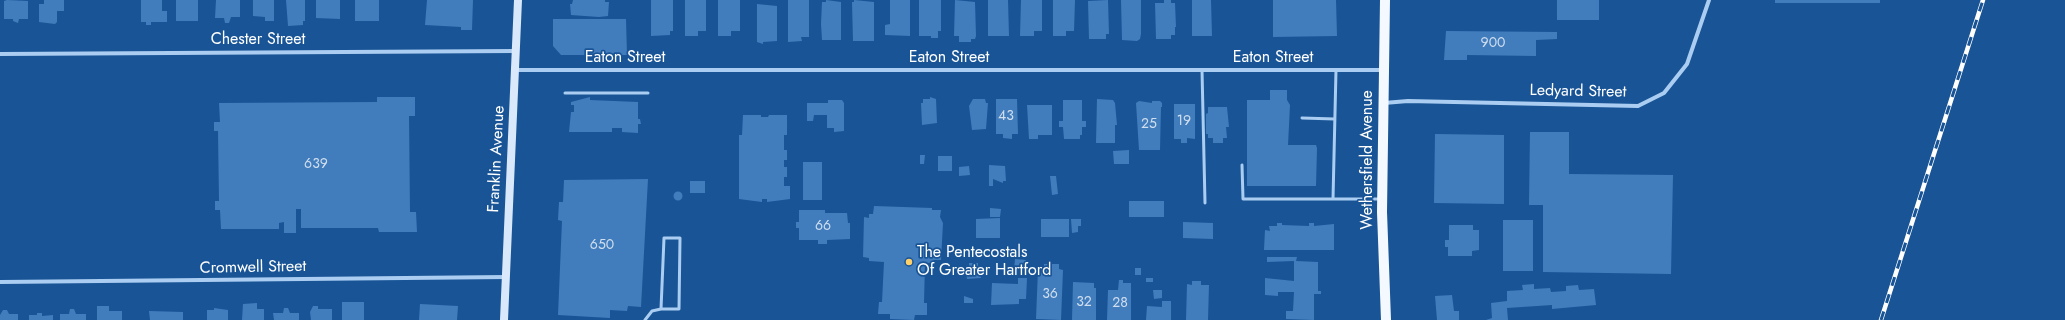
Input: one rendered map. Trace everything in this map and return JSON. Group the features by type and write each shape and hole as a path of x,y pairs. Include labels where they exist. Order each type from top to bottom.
{"main road":[{"name":"Franklin Avenue","path":"504,320 518,0"},
{"name":"Wethersfield Avenue","path":"1385,0 1382,199 1386,320"}],"street":[{"name":"Ledyard Street","path":"1383,104 1408,101 1638,106 1664,93 1687,64 1709,0"},
{"name":"Chester Street","path":"0,54 516,51"},
{"name":"Eaton Street","path":"515,70 1384,70"},
{"name":"Cromwell Street","path":"0,282 506,277"}],"lane":[{"path":"1202,70 1205,203"},
{"path":"1333,199 1336,70"},
{"path":"565,93 648,93"},
{"path":"1302,118 1335,119"},
{"path":"1242,165 1243,199 1382,199"},
{"path":"645,320 652,311 661,309 679,309 680,238 664,238 661,309"}],"building":[{"path":"44,0 64,0 64,11 57,11 57,22 55,24 39,22 39,4 44,4"},
{"path":"141,0 162,0 162,11 167,11 167,22 151,22 151,25 146,25 146,22 141,22"},
{"path":"176,0 198,0 198,21 176,21"},
{"path":"216,0 240,0 240,17 231,17 229,23 225,23 224,18 215,18"},
{"path":"253,0 274,0 274,21 265,21 265,17 253,16"},
{"path":"286,0 305,0 305,21 303,21 303,25 288,26"},
{"path":"316,0 340,0 340,19 316,18"},
{"path":"355,0 379,0 379,21 355,21"},
{"path":"427,0 473,0 472,30 461,30 461,27 425,25"},
{"path":"573,0 605,0 605,2 609,2 608,16 599,17 571,15 570,4 572,4"},
{"path":"651,0 673,0 673,31 670,31 670,35 651,36"},
{"path":"685,0 706,0 706,31 698,31 698,36 685,36"},
{"path":"718,0 740,0 740,31 731,31 731,36 718,36"},
{"path":"788,0 809,0 809,37 801,37 802,41 788,42"},
{"path":"826,0 841,2 841,40 822,40 822,2 826,2"},
{"path":"854,0 874,2 874,41 853,41 852,2 854,2"},
{"path":"890,0 910,0 910,36 885,35 885,25 890,24"},
{"path":"919,0 941,0 941,31 938,31 938,38 931,38 931,36 919,36"},
{"path":"955,0 975,2 976,36 975,39 971,39 971,42 959,42 959,36 954,36"},
{"path":"988,0 1008,0 1009,36 988,36"},
{"path":"1021,0 1042,0 1042,31 1034,31 1034,36 1020,36"},
{"path":"1053,0 1075,0 1074,31 1066,31 1066,36 1053,36"},
{"path":"1108,0 1109,34 1106,34 1106,39 1089,39 1088,1"},
{"path":"1121,0 1141,0 1141,34 1140,39 1137,41 1122,40"},
{"path":"1164,0 1171,0 1171,3 1175,3 1175,35 1171,35 1171,39 1156,39 1155,3 1164,3"},
{"path":"1192,0 1211,0 1212,36 1192,36"},
{"path":"1273,0 1336,0 1337,36 1273,37"},
{"path":"1557,0 1599,0 1599,20 1557,20"},
{"path":"1775,0 1880,0 1880,3 1775,3"},
{"path":"4,1 28,1 28,19 19,19 18,23 13,21 13,19 4,19"},
{"path":"757,4 777,6 777,41 763,42 763,44 757,42"},
{"path":"553,19 626,19 627,55 561,55 553,46"},
{"path":"1446,31 1557,32 1557,39 1536,40 1536,56 1467,55 1467,60 1444,60"},
{"path":"1270,90 1287,90 1287,100 1290,105 1288,145 1316,145 1316,186 1247,186 1247,100 1270,100"},
{"path":"377,97 415,97 415,116 409,116 410,212 416,212 417,232 379,232 378,228 301,228 301,209 296,209 296,233 284,233 284,222 279,223 279,229 221,229 220,210 215,210 215,201 219,201 218,131 214,131 214,122 220,122 219,103 377,102"},
{"path":"590,97 590,100 638,102 638,119 640,119 641,124 638,124 638,133 622,132 622,128 612,128 612,132 569,132 571,112 574,112 574,105 571,105 571,102"},
{"path":"930,97 936,99 937,123 922,125 921,103 923,103 923,99 930,99"},
{"path":"973,99 985,99 986,103 988,103 986,129 972,130 969,106"},
{"path":"996,99 1017,99 1018,134 1012,134 1012,139 1003,138 1003,134 996,134"},
{"path":"1097,99 1113,100 1115,103 1117,125 1115,125 1115,143 1096,143"},
{"path":"828,100 842,100 844,103 844,131 834,132 834,128 827,128 827,115 814,115 813,121 807,121 807,103 828,103"},
{"path":"1063,100 1082,100 1082,121 1086,121 1086,127 1082,127 1082,135 1080,135 1080,139 1064,139 1063,127 1059,127 1059,121 1063,121"},
{"path":"1139,101 1152,103 1152,101 1160,101 1162,103 1160,150 1139,150 1136,103"},
{"path":"1174,104 1195,104 1195,139 1187,138 1187,143 1181,143 1181,139 1174,139"},
{"path":"1027,105 1052,105 1052,135 1038,135 1038,139 1029,139"},
{"path":"1208,107 1227,107 1229,127 1226,127 1227,138 1223,138 1223,143 1213,143 1213,138 1208,138 1208,134 1206,134 1206,114 1208,113"},
{"path":"743,115 761,115 761,117 768,117 769,115 787,115 787,135 784,135 784,150 787,150 787,160 784,160 784,167 787,167 787,177 784,177 784,186 790,186 790,199 767,202 767,199 762,199 762,202 739,199 739,135 742,135"},
{"path":"1530,132 1569,132 1569,174 1673,175 1671,274 1543,272 1543,205 1529,205"},
{"path":"1435,134 1504,135 1504,204 1434,203"},
{"path":"1129,150 1129,164 1114,164 1113,151"},
{"path":"920,155 925,155 924,164 920,164"},
{"path":"938,156 952,156 952,171 938,171"},
{"path":"803,162 822,162 822,200 803,200"},
{"path":"989,165 1005,166 1006,181 1003,181 1003,183 993,179 993,186 989,186"},
{"path":"969,166 970,175 959,176 959,167"},
{"path":"1050,176 1056,176 1058,194 1052,195"},
{"path":"648,179 641,307 628,306 627,311 610,310 610,318 558,315 562,221 558,220 559,202 563,202 564,180"},
{"path":"690,181 705,181 705,193 690,193"},
{"path":"678,191 683,196 678,201 673,196"},
{"path":"1129,201 1164,201 1164,217 1129,217"},
{"name":"The Pentecostals Of Greater Hartford","path":"874,206 932,208 932,210 941,210 940,217 943,223 941,260 934,260 933,263 925,263 924,303 927,303 927,315 915,315 914,320 890,319 890,314 878,314 879,302 882,302 884,262 869,261 869,258 863,257 864,217 869,218 869,214 873,214"},
{"path":"990,208 1001,209 1000,217 990,217"},
{"path":"799,210 825,210 825,213 847,213 848,223 850,223 850,239 827,240 827,244 818,244 818,240 799,240 799,228 796,228 796,222 799,222"},
{"path":"1000,218 1000,238 976,238 976,219"},
{"path":"1041,219 1069,219 1069,237 1041,237"},
{"path":"1071,219 1081,219 1081,226 1078,226 1078,232 1072,233"},
{"path":"1503,220 1533,220 1533,271 1503,271"},
{"path":"1183,222 1213,223 1213,239 1183,238"},
{"path":"1277,223 1282,223 1282,225 1309,226 1309,223 1314,223 1314,226 1334,224 1334,250 1264,250 1265,230 1270,231 1269,226 1277,226"},
{"path":"1449,225 1473,225 1473,230 1479,230 1479,250 1472,251 1472,256 1448,256 1448,247 1445,247 1445,240 1449,240"},
{"path":"1267,257 1297,257 1296,261 1318,262 1318,291 1321,291 1321,294 1314,294 1314,320 1286,319 1286,311 1293,311 1294,292 1278,292 1278,296 1265,295 1265,278 1294,281 1294,261 1267,262"},
{"path":"1015,259 1026,260 1026,270 1014,270"},
{"path":"969,263 978,263 978,270 969,270"},
{"path":"1044,264 1059,264 1059,269 1063,270 1061,320 1036,319 1038,269 1044,269"},
{"path":"1135,268 1141,268 1141,275 1135,275"},
{"path":"966,271 980,271 981,278 967,279"},
{"path":"1018,278 1027,278 1026,299 1019,299 1019,304 991,305 992,283 1018,284"},
{"path":"1146,278 1153,278 1153,282 1146,282"},
{"path":"1119,280 1123,280 1123,283 1131,283 1131,320 1107,320 1108,290 1118,290"},
{"path":"1192,281 1201,281 1201,285 1209,285 1208,320 1186,320 1187,284 1192,285"},
{"path":"1073,282 1094,283 1094,288 1096,288 1096,320 1072,320"},
{"path":"1534,284 1534,289 1550,288 1551,292 1566,291 1566,286 1578,285 1579,290 1594,289 1596,305 1552,309 1552,305 1507,308 1508,320 1486,320 1492,318 1491,303 1507,301 1507,291 1523,290 1522,285"},
{"path":"1153,290 1162,290 1162,298 1154,299"},
{"path":"1452,295 1454,311 1459,311 1459,320 1437,320 1435,296"},
{"path":"964,296 973,299 973,303 964,303"},
{"path":"1162,301 1171,301 1171,320 1146,320 1147,306 1162,307"},
{"path":"342,302 364,302 364,320 342,320"},
{"path":"257,303 257,309 264,309 264,320 242,320 243,304"},
{"path":"420,304 458,306 457,320 419,320"},
{"path":"97,306 109,306 109,311 122,311 122,320 97,320"},
{"path":"313,306 318,306 318,309 332,309 332,320 311,320 310,312"},
{"path":"214,308 228,310 228,320 207,320 207,310 214,310"},
{"path":"284,308 288,308 290,313 299,313 299,320 274,320 273,313 283,313"},
{"path":"70,309 74,309 76,314 86,314 86,320 60,320 60,314 69,314"},
{"path":"3,310 7,310 9,314 18,314 18,320 0,320 0,315"},
{"path":"149,311 183,312 183,320 150,320"},
{"path":"37,313 42,313 42,316 53,315 53,320 29,320 29,315 37,315"}],"railway":[{"path":"1881,320 1983,0"}],"place":[{"name":"The Pentecostals Of Greater Hartford","path":"909,262"}]}
